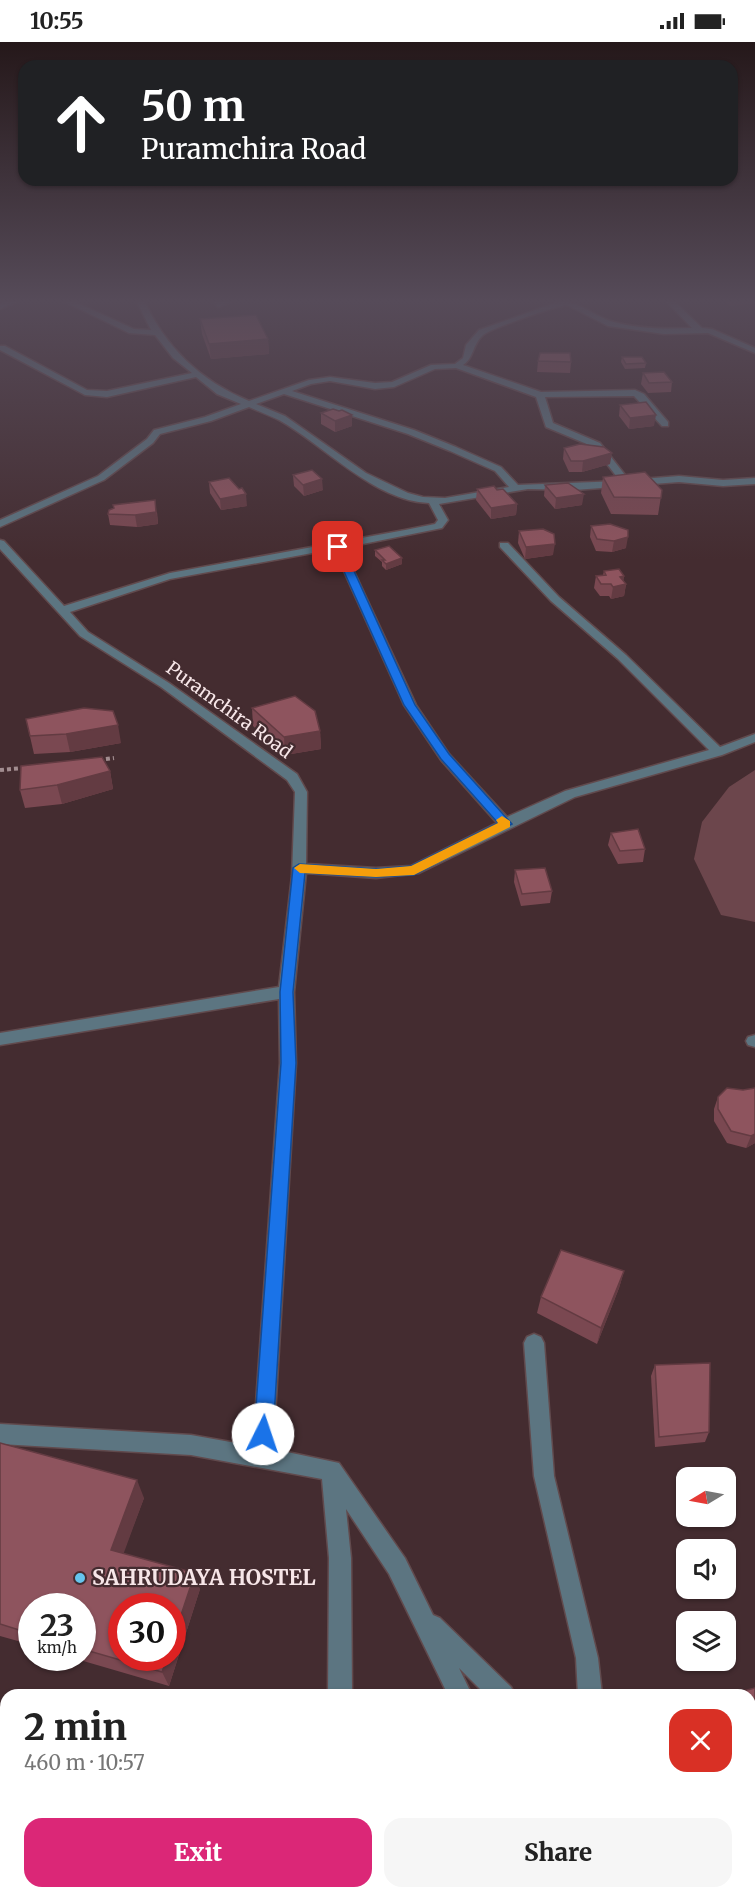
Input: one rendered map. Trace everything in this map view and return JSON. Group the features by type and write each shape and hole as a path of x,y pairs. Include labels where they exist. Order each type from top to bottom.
{"street":[{"path":"73,387 85,393 107,394 140,387"},
{"path":"213,387 247,405 282,418 363,475 405,495 432,501 445,501 516,488 627,484 679,479 723,483 755,481"},
{"path":"0,524 101,478 150,441 157,432 298,387"},
{"path":"516,387 540,395 634,393 641,396 665,424"},
{"path":"286,392 411,432 453,449 498,469 516,488"},
{"path":"540,395 549,425 597,445 627,484"},
{"path":"61,611 167,576 266,557 338,547 438,526 443,520 432,501"},
{"name":"Puramchira Road","path":"0,543 84,634 165,685 292,777 301,792 299,868 286,992 288,1063 262,1458"},
{"path":"504,545 555,599 622,657 718,752"},
{"path":"338,547 410,705 445,757 506,824"},
{"path":"299,868 376,873 414,870 570,794 718,752 755,738"},
{"path":"0,1039 286,992"},
{"path":"534,1343 543,1476 587,1658 590,1689"},
{"path":"0,1434 191,1445 332,1470 397,1566 457,1689"},
{"path":"332,1470 340,1558 340,1689"},
{"path":"424,1619 497,1689"}],"path":[{"path":"91,760 114,758"},
{"path":"0,770 34,767"}],"shaded area":[{"path":"755,770 755,922 721,915 694,859 702,822 729,787"}],"building":[{"path":"646,402 656,415 630,418 620,405"},
{"path":"333,409 352,415 335,421 321,413"},
{"path":"580,444 604,447 612,453 583,461 571,461 564,448"},
{"path":"312,470 322,479 303,485 293,475"},
{"path":"645,472 662,490 661,498 614,497 603,477"},
{"path":"229,478 246,494 220,499 209,482"},
{"path":"568,483 584,494 556,498 545,485"},
{"path":"494,486 497,490 503,489 517,504 491,508 477,489"},
{"path":"155,500 156,512 135,515 108,514 109,510 114,508 113,505"},
{"path":"610,524 628,530 628,537 614,541 597,539 591,526"},
{"path":"543,529 554,534 555,544 526,547 519,531"},
{"path":"389,546 402,558 386,564 375,550"},
{"path":"619,569 624,576 620,577 626,584 613,587 611,584 601,584 596,576 606,575 604,571"},
{"path":"295,696 315,711 320,731 284,737 252,708"},
{"path":"84,708 113,711 118,725 66,734 30,736 26,719"},
{"path":"102,757 110,771 57,785 20,790 21,766"},
{"path":"638,829 645,849 620,851 611,833"},
{"path":"545,868 552,891 522,894 515,870"},
{"path":"727,1088 743,1090 755,1088 755,1134 751,1136 731,1131 718,1109 718,1097"},
{"path":"561,1250 624,1271 601,1328 541,1297"},
{"path":"710,1363 709,1432 659,1437 655,1365"},
{"name":"SAHRUDAYA HOSTEL","path":"0,1443 137,1480 111,1550 195,1573 186,1600 186,1593 108,1593 108,1656 96,1653 96,1593 18,1593 18,1630 0,1624"}],"slow traffic":[{"path":"300,868 376,873 414,870 506,824 502,820"}],"place":[{"name":"SAHRUDAYA HOSTEL","path":"80,1578"}],"route":[{"path":"263,1434 288,1063 286,992 299,868 376,873 414,870 506,824 445,757 410,705 338,547"}]}
